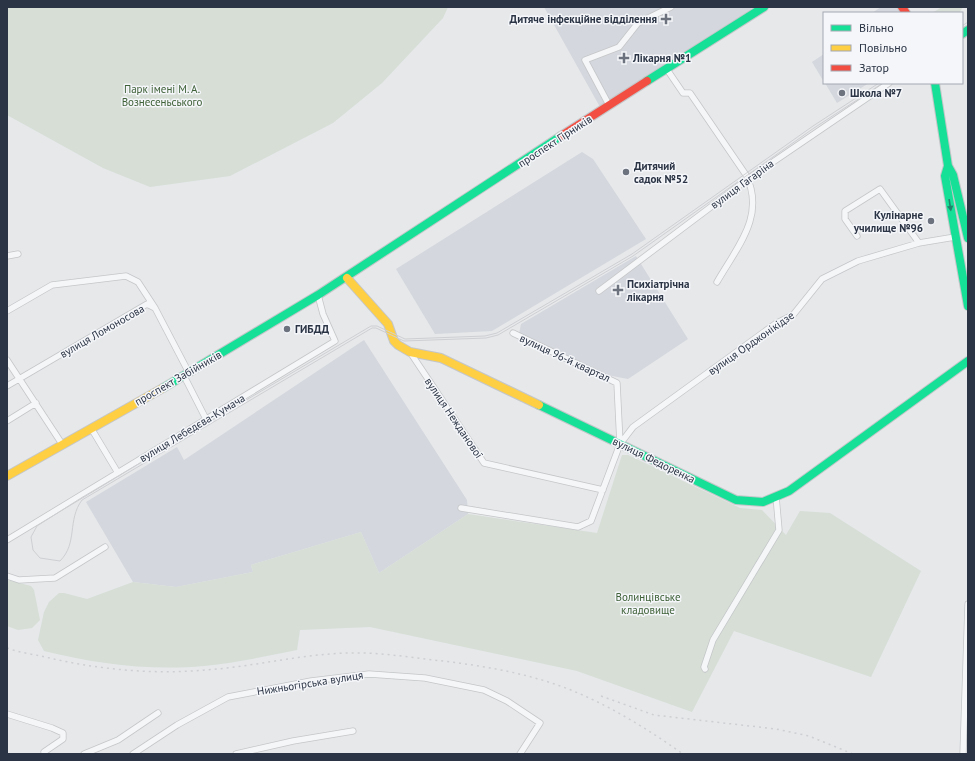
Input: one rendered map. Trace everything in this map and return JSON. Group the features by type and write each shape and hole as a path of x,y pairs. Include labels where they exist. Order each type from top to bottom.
{"main road":[{"name":"проспект Гірників","path":"347,278 759,8"},
{"path":"935,84 948,166 953,175 968,238"},
{"path":"948,166 945,176 968,306"},
{"name":"проспект Забійників","path":"7,476 186,374 347,278"},
{"name":"вулиця Федоренка","path":"347,278 388,324 394,341 404,350 441,358 736,500 762,502 788,491 968,361"}],"street":[{"path":"609,105 585,60 619,47 638,22 671,7"},
{"path":"666,68 683,93 690,93 752,187 754,200 753,216 717,282"},
{"name":"вулиця Гагаріна","path":"599,291 748,179 888,84"},
{"path":"857,236 845,219 845,211 880,189 919,243"},
{"name":"вулиця Орджонікідзе","path":"620,444 633,428 775,324 793,315 822,280 858,261 919,243 955,237"},
{"path":"7,256 18,254"},
{"path":"7,311 52,285 126,276 138,282 155,308"},
{"name":"вулиця Лебедєва-Кумача","path":"7,540 335,341 322,314 318,295"},
{"name":"вулиця Ломоносова","path":"7,386 147,304 155,308 206,419"},
{"name":"вулиця 96-й квартал","path":"513,333 617,383 620,444"},
{"name":"вулиця Нежданової","path":"410,352 484,463 603,490"},
{"path":"7,360 62,444"},
{"path":"7,421 36,403"},
{"path":"91,428 118,472"},
{"path":"462,508 578,527 591,521 620,444"},
{"path":"706,669 704,667 713,640 779,530 776,496"},
{"path":"7,576 19,580 55,578 105,547"},
{"path":"963,754 968,604"},
{"name":"Нижньогірська вулиця","path":"133,754 183,722 228,697 311,681 369,674 425,678 484,690 507,701 540,723 520,754"},
{"path":"84,754 118,740 158,713"},
{"path":"7,714 52,728 63,733 63,739 44,753"},
{"path":"236,754 293,741 352,731"}],"shaded area":[{"name":"Лікарня №1","path":"544,7 751,7 752,10 600,107"},
{"path":"881,7 897,7 900,12 874,12"},
{"name":"Школа №7","path":"823,55 823,80 812,62"},
{"name":"Школа №7","path":"826,84 867,84 837,103"},
{"path":"582,152 593,159 646,239 492,331 435,334 396,269"},
{"name":"Психіатрічна лікарня","path":"636,256 688,339 628,379 607,375 519,334 521,324"},
{"path":"364,340 467,500 468,514 379,573 361,532 251,565 253,572 176,587 133,582 86,502 177,447 184,460"}],"green space":[{"name":"Парк імені М. А. Вознесеньського","path":"7,7 448,7 443,18 382,83 333,123 230,176 150,187 103,168 7,115"},
{"path":"942,7 963,7 960,12 934,12"},
{"name":"Волинцівське кладовище","path":"622,455 628,455 740,508 762,510 786,535 800,511 830,513 921,571 871,677 734,631 692,712 577,671 370,627 300,630 297,650 228,663 164,668 104,663 64,656 44,651 38,640 44,612 49,602 59,593 87,599 133,582 176,587 253,572 251,565 361,532 379,573 468,514 597,533"},
{"path":"7,580 31,586 34,590 40,620 32,628 18,630 7,626"}],"tram line":[{"path":"963,25 968,22"},
{"path":"877,84 813,126 632,254 497,333 485,336 405,339 377,326 371,326 81,498 37,526 31,537 33,550 40,558 60,561 69,547 75,515 82,500 372,328 376,328 404,341 486,338 498,335 633,256 814,128 881,84"}],"railway":[{"path":"7,648 24,653 81,664 122,670 164,672 223,668 313,656 349,653 385,654 474,665 534,678 579,693 610,708 683,754"},
{"path":"601,696 654,715 776,729 809,736 853,754"}],"traffic: fast":[{"path":"647,81 764,7"},
{"path":"963,33 968,30"},
{"path":"935,84 948,166 953,175 968,238"},
{"path":"163,388 318,295 561,136"},
{"path":"948,166 945,176 968,306"},
{"path":"539,405 736,500 763,502 789,491 968,361"}],"traffic: slow":[{"path":"347,278 388,324 394,341 398,345 410,352 441,358 539,405"},
{"path":"7,476 163,388"}],"traffic: jam":[{"path":"902,7 905,12"},
{"path":"561,136 647,81"}],"place":[{"name":"Дитяче інфекційне відділення","path":"666,19"},
{"name":"Лікарня №1","path":"624,58"},
{"name":"Школа №7","path":"842,93"},
{"name":"Дитячий садок №52","path":"626,172"},
{"name":"Кулінарне училище №96","path":"931,221"},
{"name":"Психіатрічна лікарня","path":"618,290"},
{"name":"ГИБДД","path":"287,329"}]}
